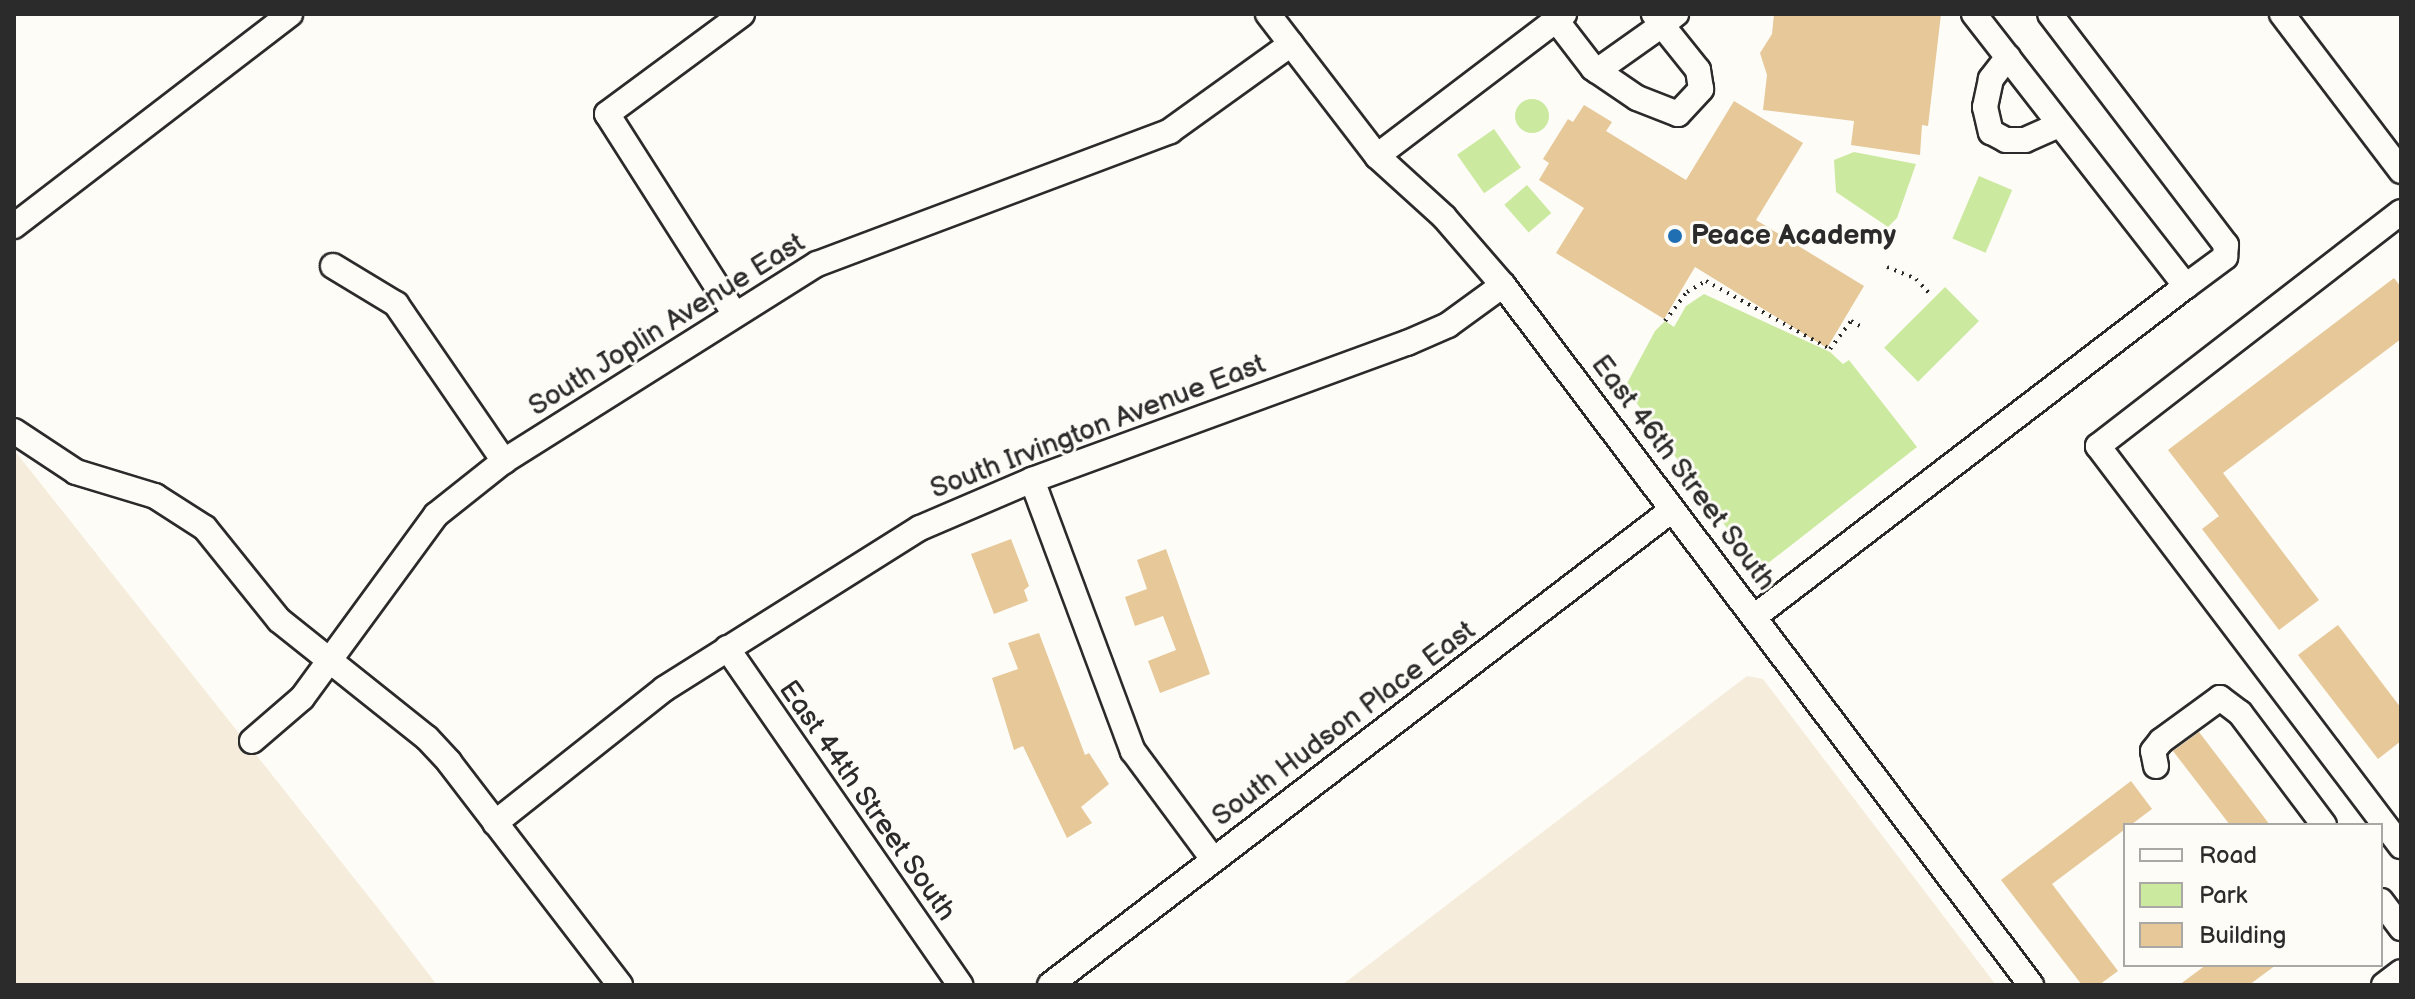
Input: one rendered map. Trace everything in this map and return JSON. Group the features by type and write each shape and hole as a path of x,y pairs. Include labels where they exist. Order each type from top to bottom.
{"street":[{"path":"14,226 290,14"},
{"path":"734,313 607,114 742,14"},
{"name":"East 46th Street South","path":"1268,14 1377,156 1444,217 1503,285 2031,985"},
{"path":"1974,14 2186,286"},
{"path":"1754,617 2225,257 2226,245 2050,14"},
{"path":"1377,156 1560,17 1597,71 1637,98 1678,114 1701,89 1698,70 1664,18 1597,71"},
{"path":"2296,19 2401,171"},
{"name":"South Joplin Avenue East","path":"252,741 302,698 436,515 504,461 734,313 817,264 1170,131 1291,44"},
{"path":"2008,57 1998,66 1988,92 1985,107 1991,132 2006,140 2025,140 2059,125"},
{"path":"2401,212 2098,446 2401,846"},
{"path":"333,266 396,304 504,461"},
{"name":"South Irvington Avenue East","path":"495,823 664,689 920,528 1032,480 1407,343 1448,325 1503,285"},
{"path":"14,431 76,472 155,496 182,511 223,545 279,620 427,738 620,985"},
{"path":"1032,480 1133,751 1213,859"},
{"name":"South Hudson Place East","path":"1050,985 1213,859 1438,693 1672,510"},
{"name":"East 44th Street South","path":"727,648 960,985"},
{"path":"2156,766 2153,751 2161,741 2220,698 2240,713 2322,823"},
{"path":"2383,904 2401,928"}],"path":[{"path":"1887,267 1916,279 1931,295"},
{"path":"1665,321 1687,292 1706,281 1830,349 1851,321 1862,327"}],"shaded area":[{"path":"14,450 381,912 437,985 14,985"},
{"path":"1747,676 1763,679 1996,985 1342,985"}],"green space":[{"path":"1532,99 1544,104 1549,116 1544,128 1532,133 1520,128 1515,116 1520,104"},
{"path":"1494,129 1521,168 1484,193 1457,155"},
{"path":"1854,152 1916,164 1897,218 1888,227 1836,192 1834,160"},
{"path":"1979,176 2012,190 1986,253 1952,239"},
{"path":"1527,185 1551,213 1529,233 1504,205"},
{"path":"1945,287 1979,321 1918,382 1884,348"},
{"path":"1704,294 1830,352 1843,364 1849,360 1917,447 1758,571 1625,387 1655,331 1665,321 1674,327 1686,306"}],"building":[{"path":"1774,14 1941,14 1928,126 1922,125 1920,155 1851,145 1854,121 1763,110 1767,75 1760,53 1772,34"},
{"name":"Peace Academy","path":"1734,101 1803,143 1756,220 1864,286 1827,348 1695,267 1664,319 1556,253 1584,208 1539,180 1549,163 1543,159 1568,119 1573,122 1584,105 1612,122 1606,131 1686,180"},
{"path":"2394,278 2401,287 2401,339 2223,473 2319,600 2279,630 2202,529 2219,516 2168,450"},
{"path":"1011,539 1029,586 1024,590 1028,601 994,614 971,554"},
{"path":"1166,549 1210,674 1160,693 1148,661 1176,650 1163,616 1135,626 1125,597 1147,589 1137,560"},
{"path":"2338,625 2401,708 2401,741 2378,759 2298,655"},
{"path":"1039,633 1085,755 1089,753 1109,784 1081,807 1092,823 1067,838 1023,746 1014,750 992,678 1018,669 1008,643"},
{"path":"2199,732 2268,823 2228,823 2173,751"},
{"path":"2131,781 2152,809 2133,823 2123,823 2123,831 2052,884 2118,971 2099,985 2082,985 2001,880"},
{"path":"2203,967 2273,967 2249,985 2179,985"}],"place":[{"name":"Peace Academy","path":"1675,236"}]}
